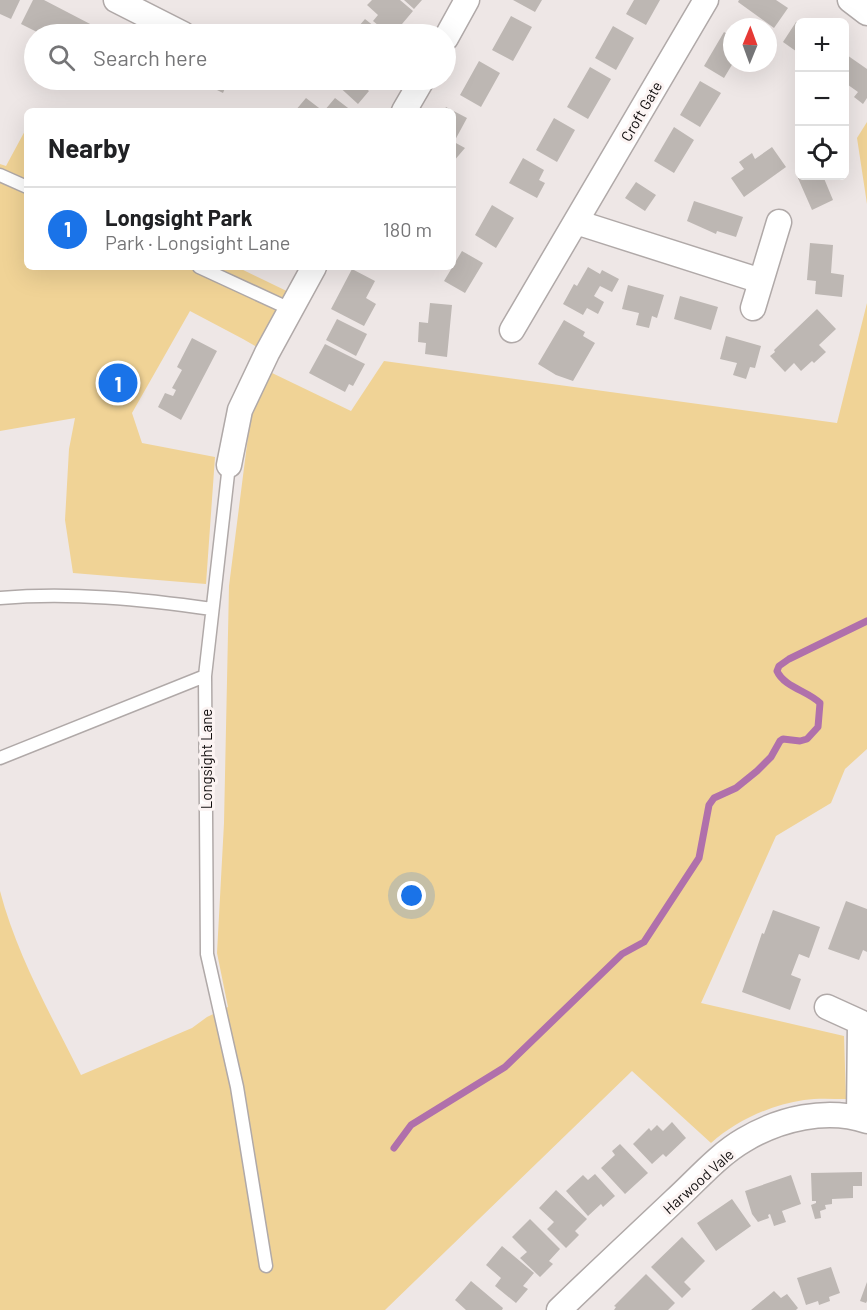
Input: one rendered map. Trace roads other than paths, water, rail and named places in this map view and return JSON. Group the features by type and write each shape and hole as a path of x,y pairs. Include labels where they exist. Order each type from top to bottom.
{"street":[{"path":"116,0 170,24"},
{"path":"454,24 467,0"},
{"name":"Croft Gate","path":"514,332 706,0"},
{"path":"850,0 867,13"},
{"path":"406,108 416,90"},
{"path":"576,222 761,281"},
{"path":"753,308 779,222"},
{"name":"Longsight Lane","path":"229,465 240,410 290,309 312,270"},
{"path":"827,1008 860,1022 863,1119"},
{"name":"Harwood Vale","path":"559,1310 710,1167 743,1141 769,1128 800,1118 828,1115 863,1119"}],"lane":[{"path":"0,175 24,186"},
{"path":"206,270 290,309"},
{"name":"Longsight Lane","path":"229,465 205,676 207,954 237,1087 266,1266"},
{"path":"0,598 72,596 168,603 212,609"},
{"path":"0,758 205,676"}],"waterway":[{"path":"394,1148 411,1125 505,1067 622,954 644,942 699,858 709,805 714,798 736,788 757,771 771,757 780,741 807,739 818,727 820,703 785,681 777,671 779,666 867,621"}],"place":[{"name":"Longsight Park","path":"118,383"}]}
